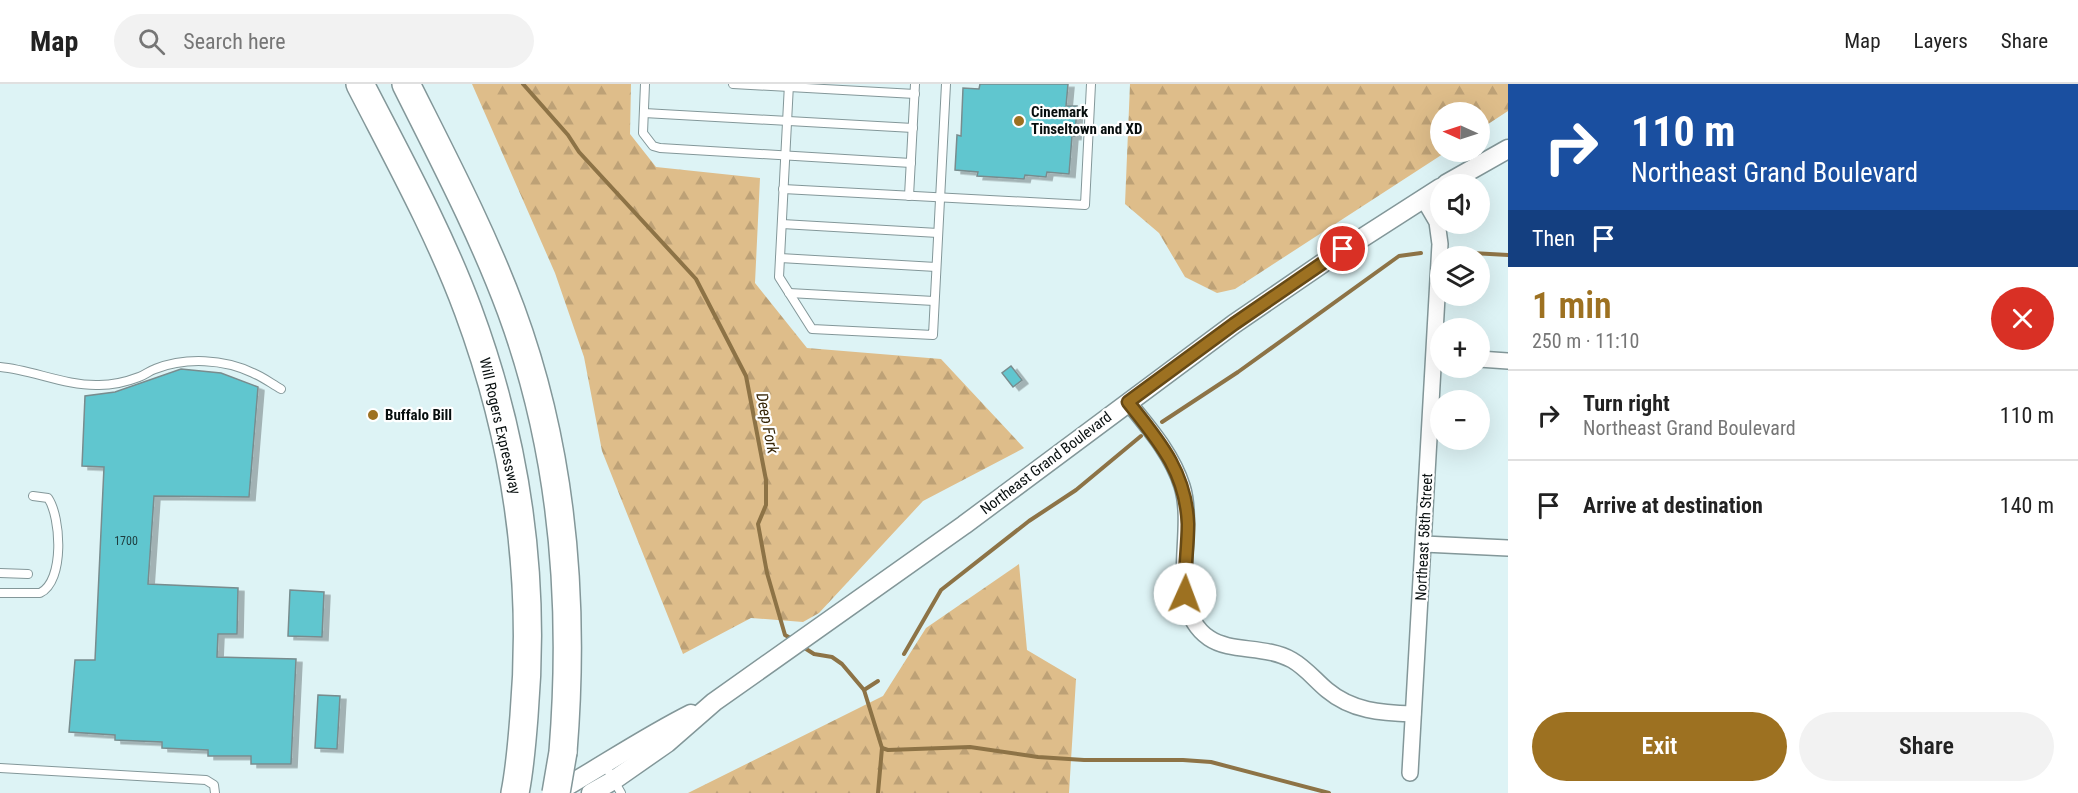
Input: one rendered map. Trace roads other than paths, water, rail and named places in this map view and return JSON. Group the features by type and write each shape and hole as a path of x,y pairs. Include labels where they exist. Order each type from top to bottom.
{"highway":[{"path":"406,84 492,263 523,344 537,397 558,499 565,554 568,695 563,752 556,793"},
{"name":"Will Rogers Expressway","path":"363,91 425,212 467,308 485,359 509,455 524,546 529,615 527,681 517,784"}],"street":[{"path":"1464,174 1508,149"},
{"name":"Northeast Grand Boulevard","path":"591,793 613,779 658,730 714,702 824,626 1244,317 1323,262 1430,194"},
{"name":"Northeast 58th Street","path":"1422,198 1440,232 1438,318"},
{"path":"1490,360 1508,361"},
{"name":"Northeast 58th Street","path":"1410,773 1436,378"},
{"path":"1128,402 1166,450 1183,487 1188,526 1184,581 1186,605 1194,623 1202,632 1209,638 1226,645 1269,651 1289,658 1335,696 1358,708 1413,714"},
{"path":"1424,544 1508,548"},
{"name":"Northeast Grand Boulevard","path":"556,793 613,779"}],"lane":[{"path":"645,84 643,133 653,146 911,163"},
{"path":"733,84 915,94"},
{"path":"909,196 915,84"},
{"path":"789,86 779,276 812,329 933,335 946,84"},
{"path":"783,189 1084,205 1091,84"},
{"path":"644,113 913,128"},
{"path":"782,224 938,233"},
{"path":"780,258 936,267"},
{"path":"789,293 934,301"},
{"path":"0,367 63,382 98,386 139,377 155,368 191,361 207,361 225,363 254,373 281,389"},
{"path":"0,592 27,594 45,590 50,583 55,568 59,536 52,504 45,496 33,496"},
{"path":"0,573 28,574"},
{"path":"0,768 206,780 214,785 215,793"}],"waterway":[{"name":"Deep Fork","path":"523,84 568,135 579,152 696,279 746,376 766,480 766,505 758,524 767,573 785,635 792,639"},
{"path":"1162,422 1238,372 1399,256 1421,253"},
{"path":"1490,254 1508,255"},
{"path":"904,654 941,590 1029,521 1076,490 1141,436"},
{"name":"Deep Fork","path":"803,647 814,654 832,657 842,664 864,690 882,748 878,793"},
{"path":"864,690 878,681"},
{"path":"882,748 888,750 970,747 1038,757 1084,760 1211,762 1329,793"}],"place":[{"name":"Cinemark Tinseltown and XD","path":"1019,121"},
{"name":"Buffalo Bill","path":"373,415"}]}
